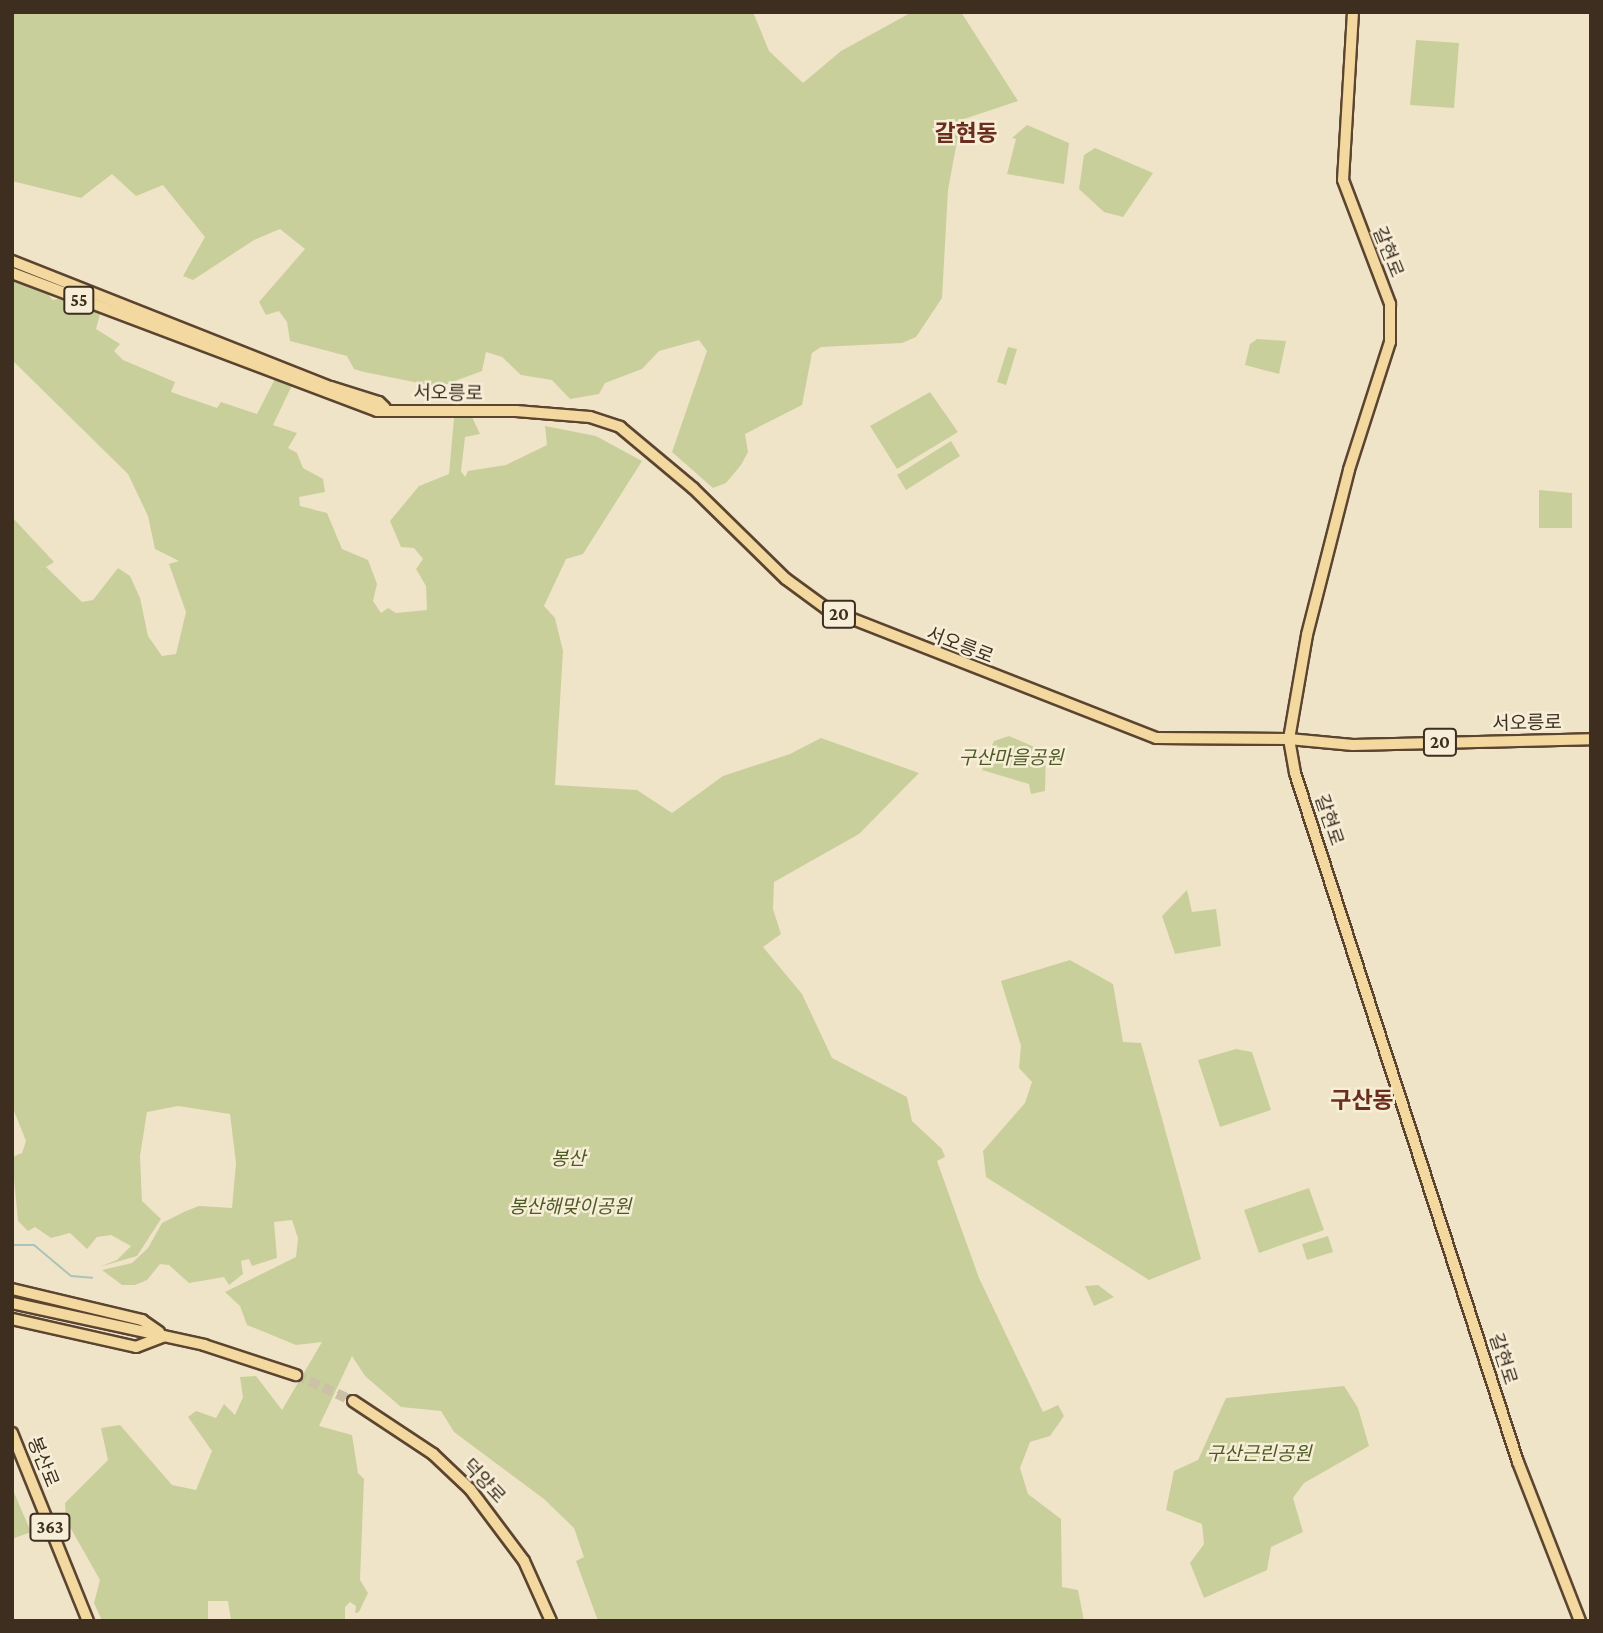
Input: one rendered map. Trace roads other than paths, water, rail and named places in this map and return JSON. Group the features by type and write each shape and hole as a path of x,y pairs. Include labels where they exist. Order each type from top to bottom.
{"main road":[{"name":"갈현로","path":"1353,12 1343,180 1390,304 1390,342 1349,470 1305,645 1289,739 1298,783 1518,1462 1580,1621"},
{"name":"서오릉로","path":"12,261 142,317"},
{"name":"서오릉로","path":"12,273 379,402 385,408 590,416 620,427 811,599 871,629 1156,738 1289,739 1353,745 1591,739"},
{"path":"12,1289 142,1320 164,1336"},
{"path":"12,1303 164,1336 296,1375"},
{"path":"12,1319 136,1347 164,1336"},
{"name":"덕양로","path":"353,1401 433,1454 470,1489 523,1561 551,1621"},
{"name":"봉산로","path":"12,1433 88,1621"}],"waterway":[{"path":"12,1245 34,1245 71,1276 92,1278"}],"tunnel":[{"path":"296,1375 353,1401"}],"district":[{"name":"갈현동","path":"966,133"},
{"name":"구산동","path":"1362,1100"}],"park label":[{"name":"구산마을공원","path":"1011,758"},
{"name":"봉산","path":"568,1159"},
{"name":"봉산해맞이공원","path":"570,1207"},
{"name":"구산근린공원","path":"1259,1454"}]}
